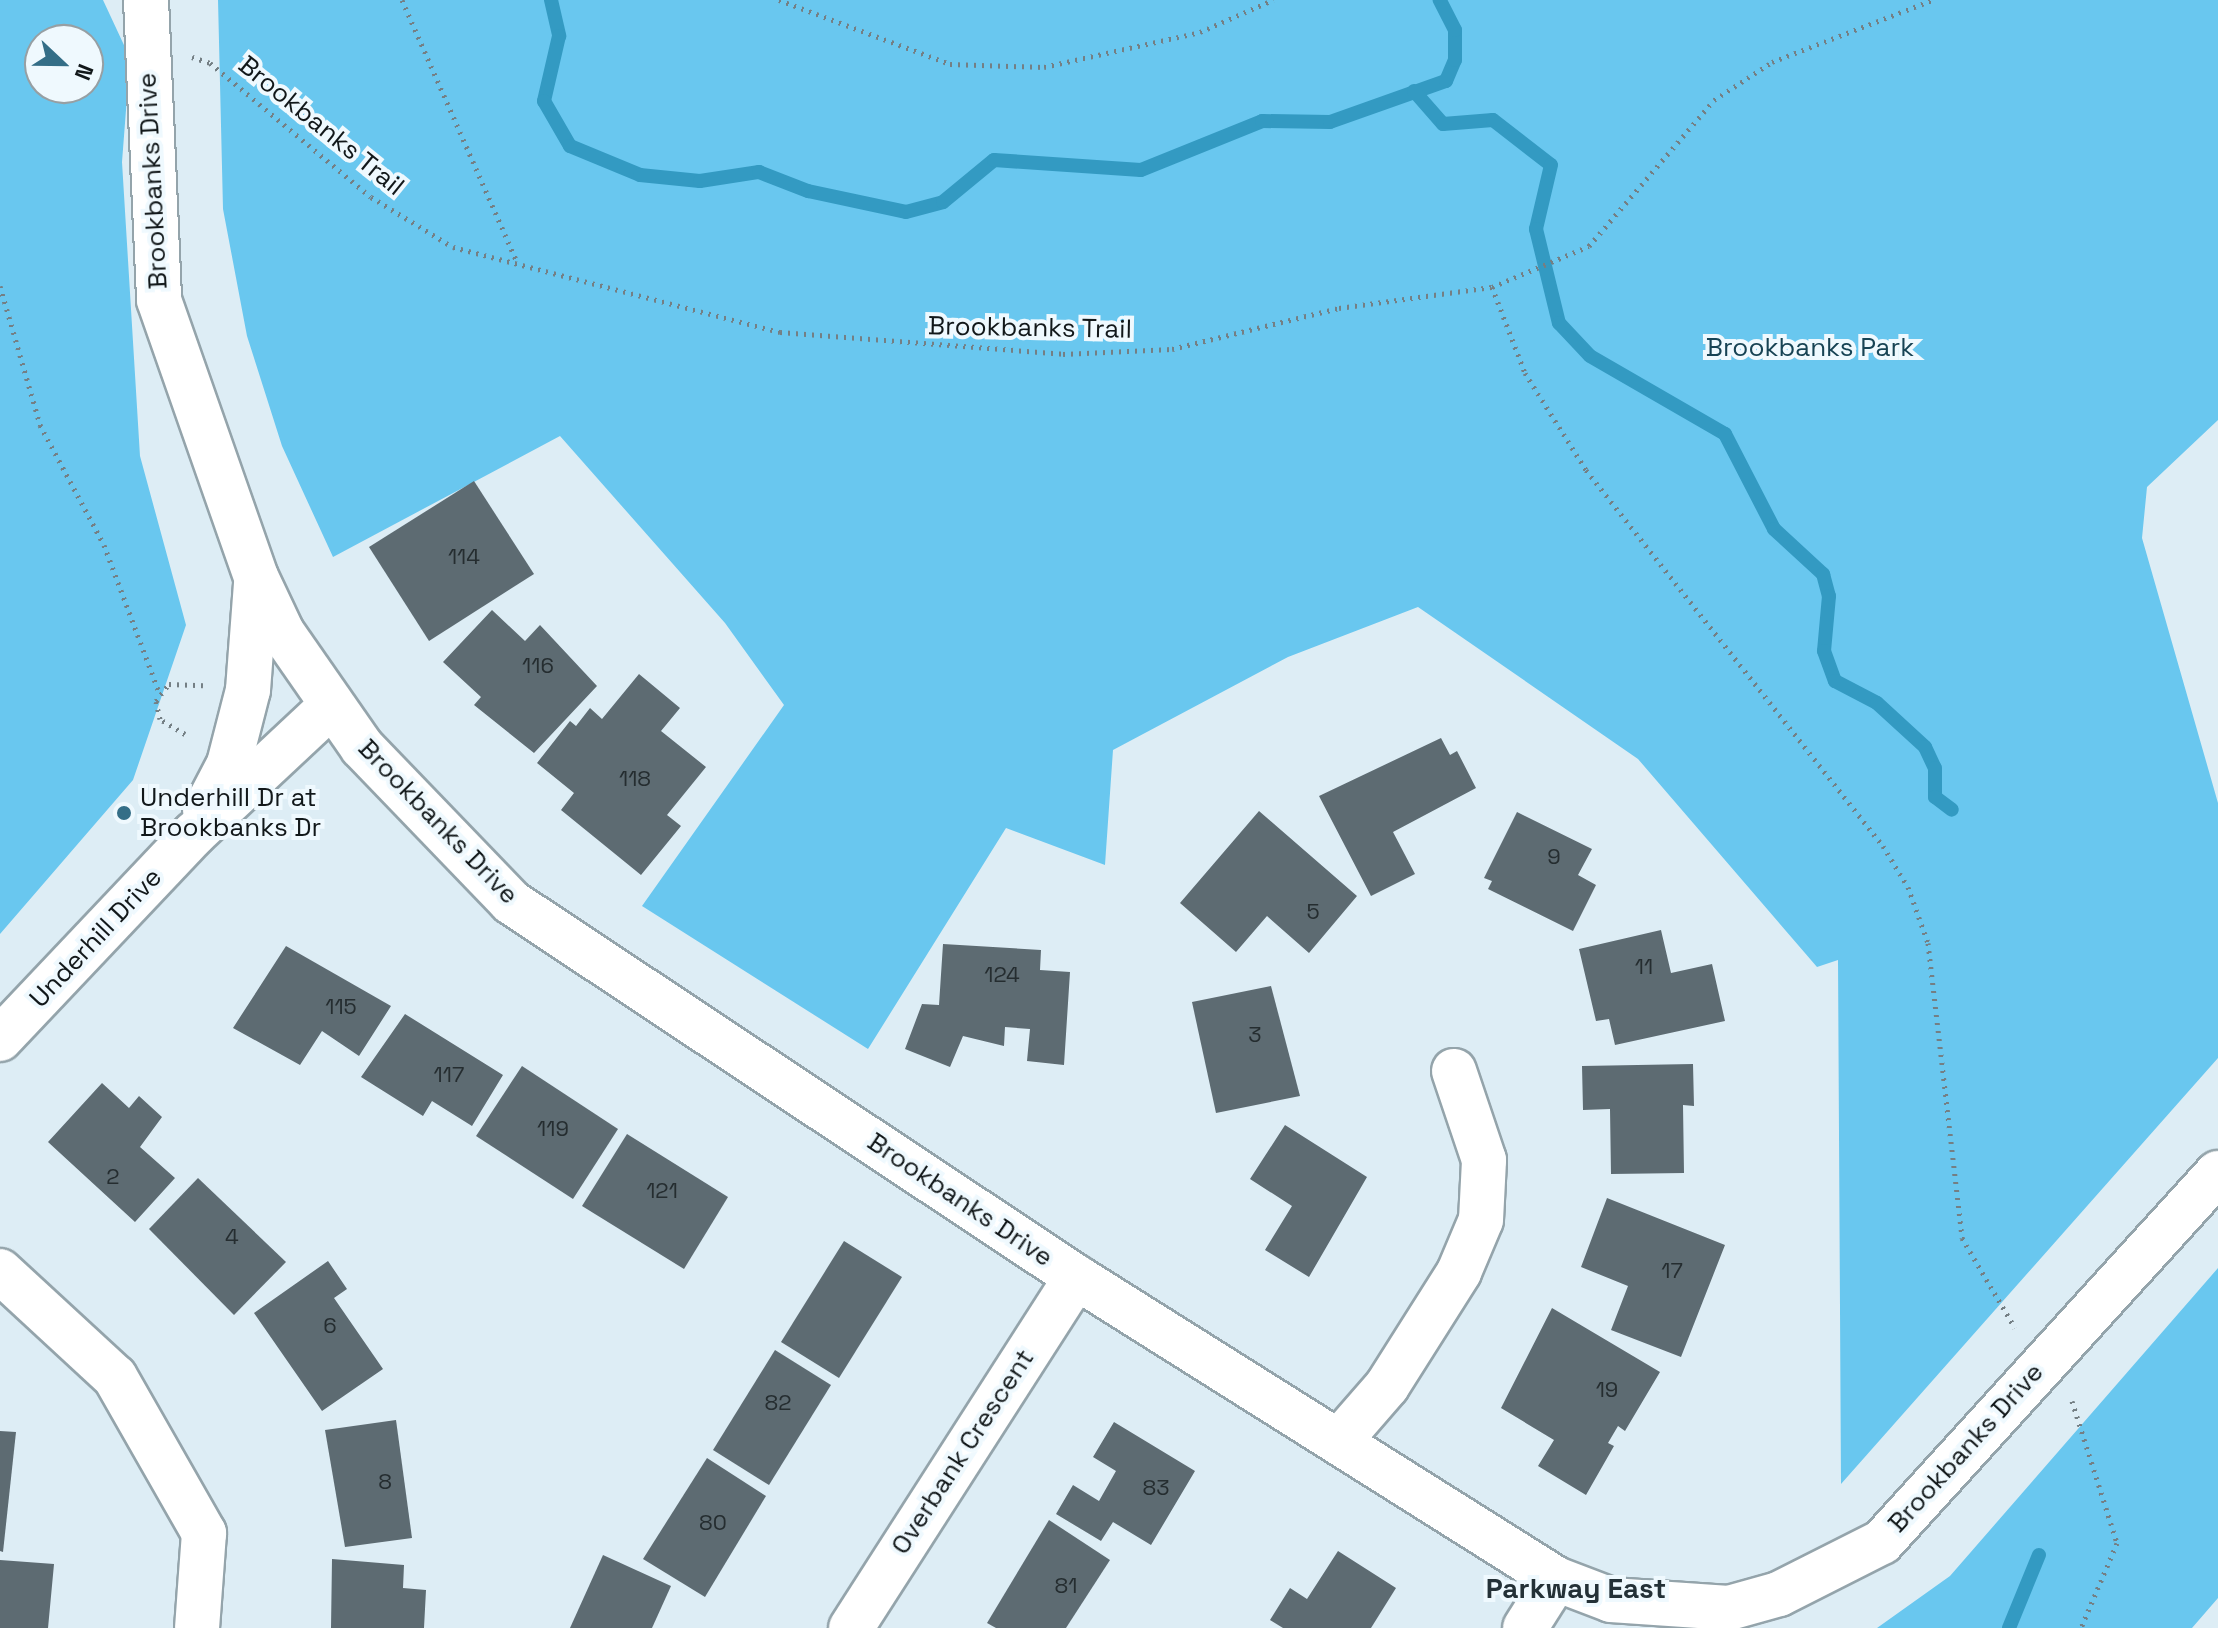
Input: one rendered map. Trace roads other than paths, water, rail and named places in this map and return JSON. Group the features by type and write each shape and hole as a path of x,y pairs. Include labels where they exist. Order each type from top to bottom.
{"street":[{"name":"Brookbanks Drive","path":"145,20 159,300 256,577 331,706 511,902 1076,1277 1341,1439 1556,1579 1629,1602 1729,1608 1779,1594 1882,1542 2045,1359 2218,1173"},
{"path":"194,834 238,735 256,577"},
{"name":"Underhill Drive","path":"0,1039 194,834 331,706"},
{"path":"1341,1439 1387,1386 1459,1272 1481,1220 1484,1160 1454,1071"},
{"path":"0,1271 115,1377 204,1533 197,1628"},
{"name":"Overbank Crescent","path":"851,1628 1076,1277"},
{"path":"1525,1628 1556,1579"}],"waterway":[{"path":"551,0 559,36 544,101 570,146 640,175 700,181 759,172 808,191 906,212 943,202 994,160 1141,170 1262,121 1330,122 1446,81 1455,60 1455,30 1440,0"},
{"path":"1414,91 1443,124 1493,120 1551,165 1536,229 1559,323 1590,356 1725,434 1774,529 1823,574 1829,596 1824,651 1835,681 1877,703 1925,747 1935,768 1935,797 1952,810"},
{"path":"2009,1628 2039,1555"}],"place":[{"name":"Underhill Dr at Brookbanks Dr","path":"124,813"}],"district":[{"name":"Parkway East","path":"1576,1588"}],"park label":[{"name":"Brookbanks Park","path":"1810,348"}]}
